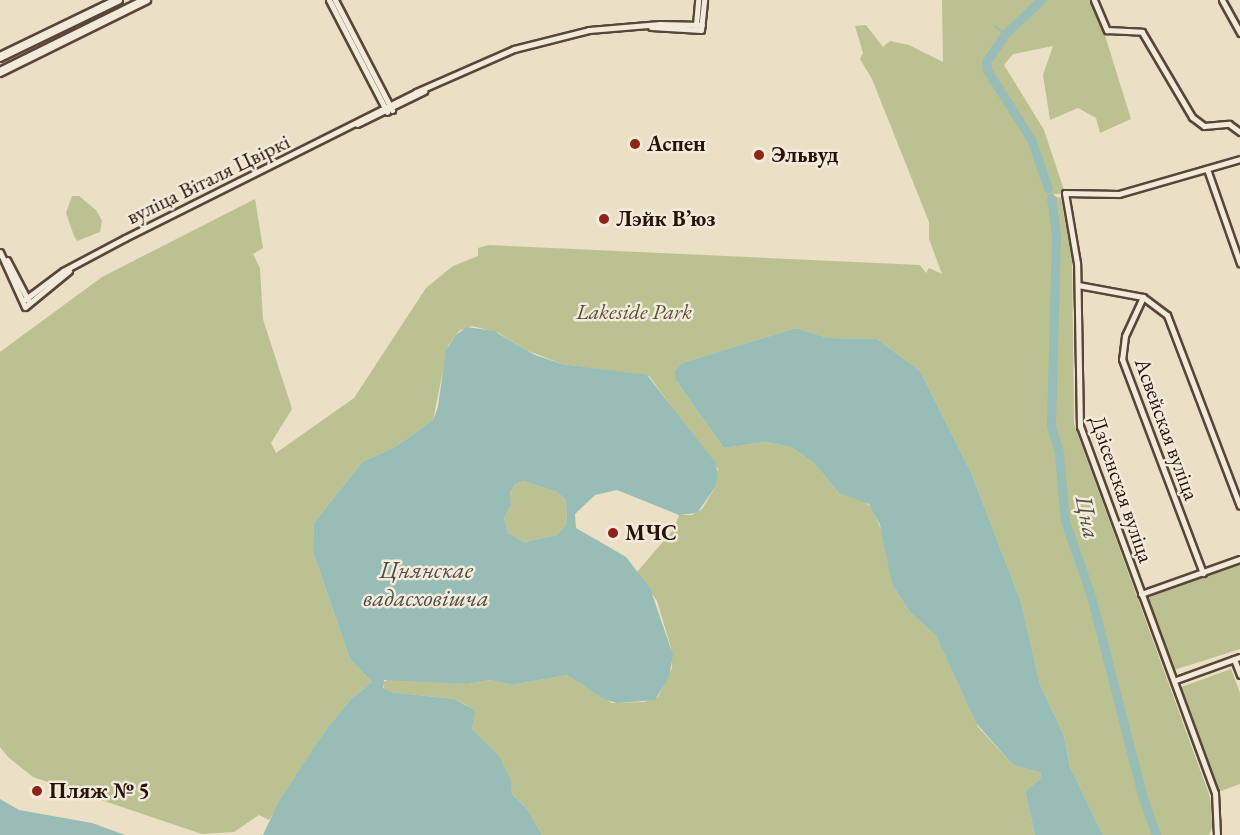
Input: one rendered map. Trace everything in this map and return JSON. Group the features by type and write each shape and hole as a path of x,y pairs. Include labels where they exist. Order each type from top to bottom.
{"street":[{"path":"0,57 118,0"},
{"path":"0,72 146,0"},
{"path":"329,0 388,109"},
{"path":"335,0 388,109"},
{"path":"698,0 698,27"},
{"path":"698,27 704,0"},
{"path":"1094,0 1107,30 1142,32 1192,117 1204,126 1229,124 1240,132"},
{"path":"1222,0 1240,33"},
{"name":"вуліца Віталя Цвіркі","path":"0,250 26,302 74,266 426,90 534,43 589,30 646,26 698,27"},
{"path":"1240,159 1207,169 1240,263"},
{"name":"Дзісенская вуліца","path":"1207,169 1119,194 1065,193 1078,285 1079,421 1176,680 1215,793 1218,835"},
{"path":"1078,285 1143,297 1160,307 1172,327 1240,506"},
{"name":"Асвейская вуліца","path":"1143,297 1125,336 1122,359 1203,573"},
{"path":"1142,594 1240,559"},
{"path":"1176,680 1237,658 1240,675"}],"green space":[{"name":"Lakeside Park","path":"942,0 1094,0 1131,119 1100,133 1096,118 1078,108 1050,120 1043,75 1053,46 1013,54 1004,65 1044,130 1065,193 1049,195 1061,198 1072,258 1074,424 1210,797 1213,825 1209,835 1103,835 1070,767 1064,736 1040,684 1021,602 971,472 920,371 877,339 828,338 796,328 682,363 675,370 677,382 724,448 765,442 791,447 814,463 839,493 864,501 872,508 883,534 892,584 909,611 936,636 978,727 1013,765 1041,773 1040,779 1025,791 1035,835 542,835 528,810 512,794 503,764 472,729 474,716 468,706 454,699 390,692 384,690 383,682 390,679 468,684 490,680 512,685 567,675 612,703 644,702 658,697 672,668 671,648 657,601 637,572 674,529 679,515 692,515 702,509 716,486 718,469 649,376 562,364 526,350 499,333 472,326 459,331 448,346 433,420 395,447 362,462 314,523 313,552 350,659 372,682 351,699 325,731 269,820 259,815 234,832 202,834 33,777 8,757 0,747 0,352 102,277 255,199 263,248 253,254 260,268 263,319 292,409 271,443 276,453 354,398 426,288 453,266 478,256 478,248 489,245 920,265 926,273 929,268 942,274 929,239 929,222 872,79 860,59 863,53 855,26 866,25 883,47 890,41 909,45 943,62"},
{"path":"72,196 79,196 96,210 102,221 100,232 77,241 66,213"},
{"path":"523,481 557,492 566,500 567,523 557,535 524,542 508,533 504,518 511,505 510,495 515,484"},
{"path":"1240,562 1240,649 1174,670 1148,598 1153,592"},
{"path":"1231,669 1240,693 1240,784 1218,792 1181,687"}],"water":[{"name":"Цнянскае вадасховішча","path":"467,327 494,331 535,355 562,364 647,375 715,462 718,473 716,486 697,513 679,515 617,490 595,495 575,514 576,528 626,557 650,588 673,655 669,677 655,700 617,703 606,700 567,675 512,685 490,680 468,684 384,680 383,688 390,692 454,699 471,708 475,713 472,729 499,756 510,778 512,794 528,810 542,835 263,835 278,803 325,731 351,699 372,682 350,659 313,552 314,523 362,462 395,447 433,420 438,407 446,350 456,335","holes":["523,481 557,492 566,500 567,523 557,535 524,542 508,533 504,518 511,505 510,494 515,484"]},
{"path":"796,328 828,338 877,339 920,371 971,472 1021,602 1040,684 1064,736 1070,767 1103,835 1035,835 1025,791 1040,779 1041,773 1013,765 976,723 936,636 909,611 892,584 880,525 869,504 839,493 814,463 791,447 765,442 724,448 675,379 675,370 682,363"},
{"path":"0,799 19,810 92,823 125,835 0,835"}],"waterway":[{"name":"Цна","path":"1041,0 1005,34 986,62 987,70 1031,139 1048,188"},
{"path":"995,26 1005,34"},
{"name":"Цна","path":"1051,198 1056,235 1051,426 1059,453 1065,521 1091,596 1142,795 1156,835"}],"place":[{"name":"Аспен","path":"635,144"},
{"name":"Эльвуд","path":"759,155"},
{"name":"Лэйк В’юз","path":"604,219"},
{"name":"МЧС","path":"613,533"},
{"name":"Пляж № 5","path":"37,791"}]}
